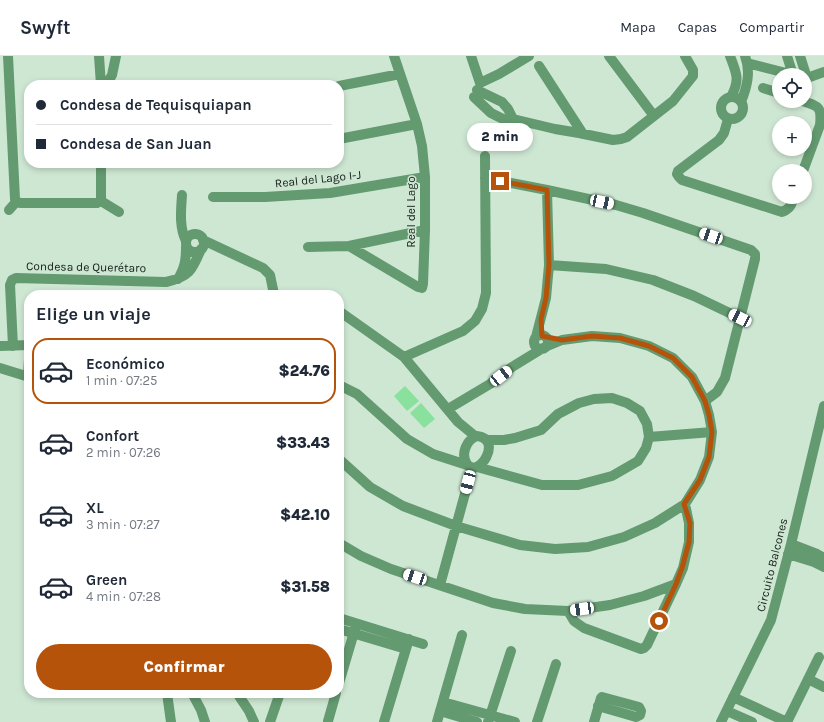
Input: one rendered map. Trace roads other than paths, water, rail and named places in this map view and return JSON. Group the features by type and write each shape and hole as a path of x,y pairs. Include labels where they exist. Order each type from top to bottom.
{"street":[{"path":"8,56 16,202"},
{"path":"99,56 100,80"},
{"path":"109,80 112,75 116,56"},
{"name":"Real del Lago","path":"349,246 422,288 425,230 425,177 422,146 417,124 394,56"},
{"path":"471,56 476,92 491,112 505,120 513,119 613,140 627,137 673,101 693,76 693,70 685,56"},
{"path":"476,92 499,74 529,56"},
{"path":"609,56 654,116"},
{"path":"730,56 737,77 736,87 731,98"},
{"path":"758,56 762,67"},
{"path":"787,56 791,68"},
{"path":"800,56 803,68"},
{"path":"741,102 746,90 748,78 746,59"},
{"path":"746,59 762,67 772,70"},
{"path":"539,66 584,134"},
{"path":"812,76 824,72"},
{"path":"344,85 400,74"},
{"path":"763,88 772,91"},
{"path":"476,92 502,102 508,109 513,119"},
{"path":"736,98 741,102 743,108 742,114 737,118 728,119 721,112 721,105 725,100 736,98"},
{"path":"806,164 820,125 821,117 816,106 812,105"},
{"path":"728,119 724,132 718,140 678,171 677,174 679,177 682,180 782,212 788,210 791,204"},
{"path":"344,138 417,124"},
{"path":"404,357 463,331 475,321 482,309 486,293 485,156"},
{"path":"16,202 97,204 101,197 101,168"},
{"name":"Real del Lago I-J","path":"213,197 265,197 330,193 425,177"},
{"path":"485,178 616,205 751,250 755,254 726,378 717,392 705,401"},
{"path":"512,367 539,337 541,319 546,298 549,265 547,190"},
{"path":"182,195 181,220 183,234 188,249 196,252 200,241"},
{"path":"100,201 119,212"},
{"path":"9,210 16,202"},
{"path":"181,220 200,241"},
{"path":"308,247 349,246 425,230"},
{"path":"178,280 183,270 186,258 186,244 188,237 192,235 200,241 263,268 270,275 272,290"},
{"path":"178,280 191,270 200,241"},
{"path":"549,265 606,269 653,280 694,296 740,318"},
{"name":"Condesa de Querétaro","path":"13,346 10,285 12,280 16,278 166,282 178,280"},
{"path":"344,315 404,357 458,422 476,436 480,436 486,440 504,440 515,438 541,430 558,414 579,403 594,399 612,398 627,403 640,411 647,424 649,437 646,448 638,461 612,476 578,485 542,485 472,467 433,454 407,439 357,394 344,388"},
{"path":"344,464 370,487 403,506 456,526 520,544 555,549 588,548 624,537 654,522 684,504 700,480 709,457 712,432 705,401 688,372 673,358 649,346 620,338 592,336 562,340 539,337"},
{"path":"539,337 546,338 547,343 544,348"},
{"path":"448,409 490,384 512,367 544,348 562,340"},
{"path":"0,346 24,345"},
{"path":"0,368 24,375"},
{"name":"Circuito Balcones","path":"721,722 771,620 820,438 824,406"},
{"path":"649,437 712,432"},
{"path":"472,467 465,459 465,448 470,440 476,436"},
{"path":"472,467 480,465 487,457 488,445 486,440"},
{"path":"440,585 472,467"},
{"path":"568,611 574,621 584,628 640,649 644,648 647,645 676,584 682,568 689,542 690,523 684,504"},
{"path":"791,544 824,558"},
{"path":"344,546 361,556 391,569 493,603 525,608 568,611 610,605 644,596 676,584"},
{"path":"788,554 814,562 824,567"},
{"path":"344,619 422,644"},
{"path":"344,665 357,623"},
{"path":"344,631 406,649"},
{"path":"437,722 462,635"},
{"path":"384,722 410,639"},
{"path":"489,719 511,651"},
{"path":"733,697 770,718 787,722 819,657"},
{"path":"537,722 556,664"},
{"path":"808,679 824,687"},
{"path":"168,698 172,722"},
{"path":"195,698 205,722"},
{"path":"240,698 254,722"},
{"path":"270,722 278,698"},
{"path":"328,721 335,698"},
{"path":"594,722 598,706"},
{"path":"442,707 473,719 514,722"},
{"path":"727,711 752,722"}]}
